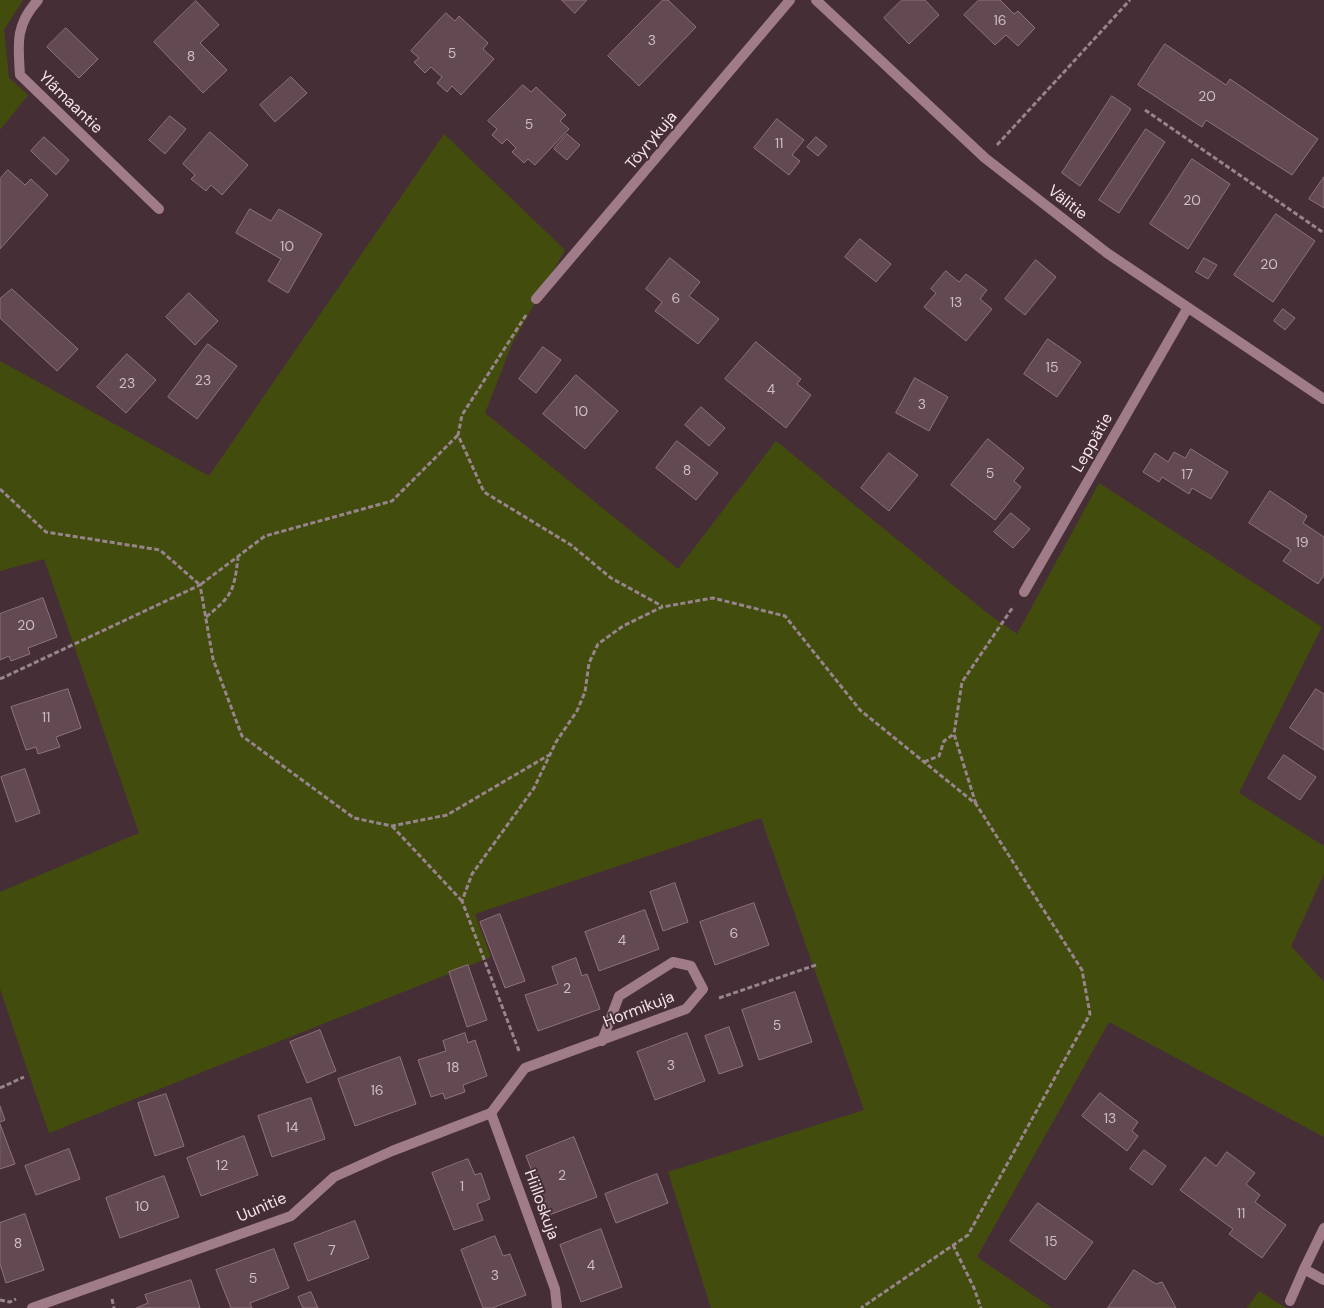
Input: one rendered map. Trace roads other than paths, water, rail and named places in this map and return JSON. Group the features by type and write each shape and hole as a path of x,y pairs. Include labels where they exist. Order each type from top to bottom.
{"street":[{"name":"Ylämaantie","path":"38,0 31,8 17,38 20,75 159,209"},
{"name":"Töyrykuja","path":"536,300 790,0"},
{"name":"Välitie","path":"816,0 985,158 1106,253 1324,399"},
{"name":"Leppätie","path":"1024,592 1187,308"},
{"name":"Hormikuja","path":"492,1113 525,1068 602,1041 686,1009 703,989 691,966 673,962 619,996 602,1041"},
{"name":"Uunitie","path":"32,1308 292,1216 334,1177 392,1151 492,1113"},
{"name":"Hiilloskuja","path":"492,1113 555,1289 556,1308"},
{"path":"1290,1301 1324,1228"},
{"path":"1304,1269 1324,1280"}]}
